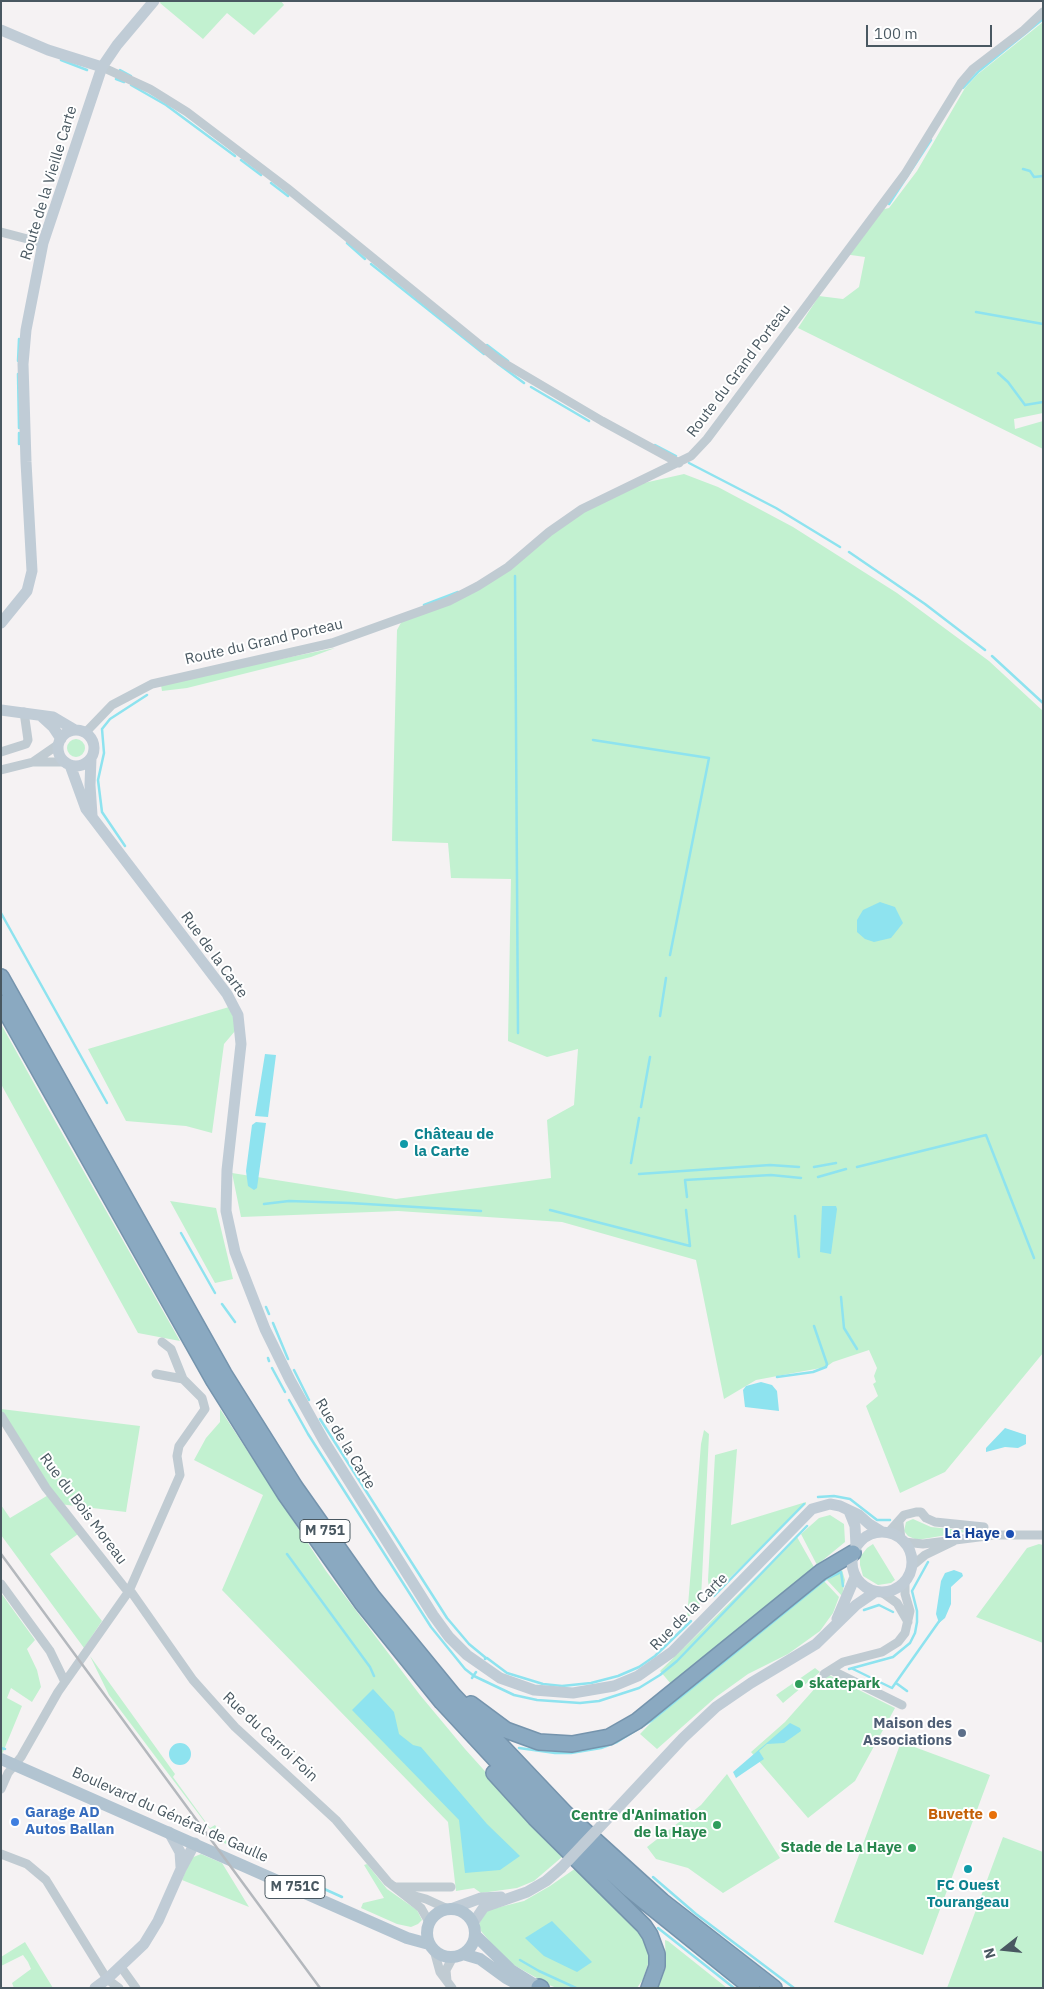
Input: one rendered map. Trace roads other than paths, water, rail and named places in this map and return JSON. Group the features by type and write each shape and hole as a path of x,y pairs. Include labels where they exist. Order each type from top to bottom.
{"highway":[{"name":"M 751","path":"1,977 173,1285 255,1423 352,1569 428,1667 519,1767 588,1836 675,1912 774,1988"},
{"name":"M 751","path":"1,1003 162,1292 253,1444 342,1577 442,1702 510,1776 580,1845 654,1911 752,1988"},
{"path":"428,1667 485,1716 517,1735 550,1744 566,1745 596,1740 616,1733 637,1720 821,1572 854,1550"},
{"path":"442,1702 491,1770 547,1830 644,1926 654,1944 657,1966 649,1988"}],"main road":[{"name":"M 751C","path":"1,1759 15,1766"},
{"name":"Boulevard du Général de Gaulle","path":"15,1766 195,1843 407,1938 432,1947"},
{"name":"M 751C","path":"428,1924 439,1912 450,1909 462,1912 474,1929 511,1970 536,1988"},
{"name":"Boulevard du Général de Gaulle","path":"395,1931 414,1932 428,1924"},
{"path":"428,1924 432,1947"},
{"path":"458,1955 471,1946 474,1929"},
{"name":"M 751C","path":"432,1947 443,1956 458,1955 480,1959 506,1978 536,1988"}],"street":[{"name":"Route de la Vieille Carte","path":"1,623 27,591 32,571 25,454 23,354 43,243 102,67 154,1"},
{"name":"Route du Grand Porteau","path":"80,731 112,705 152,684 332,643 449,601 508,567 549,532 582,509 691,456 707,439 905,174 961,83 973,69 1024,30 1043,12"},
{"path":"1,30 48,50 102,67 150,89 187,112 287,188 497,359 602,421 679,463"},
{"path":"1,232 43,243"},
{"path":"1,710 24,712 60,720 93,741 94,753 90,785 92,817"},
{"path":"1,752 26,744 28,740 24,712"},
{"path":"41,716 53,727 60,742 60,757 68,764"},
{"path":"32,762 60,742 69,732 80,731"},
{"path":"1,770 32,762 86,764 92,758"},
{"name":"Rue de la Carte","path":"68,764 86,809 227,994 238,1015 241,1044 230,1131 226,1211 235,1252 253,1300 278,1357 315,1427 433,1615 467,1655 488,1670 513,1683 547,1692 573,1693 608,1688 638,1676 684,1642 812,1509 830,1504 859,1514 885,1532"},
{"path":"1,1788 8,1773 15,1766 65,1682 129,1591 180,1476 177,1456 179,1446 205,1409 202,1398 183,1379 171,1349 161,1344"},
{"path":"156,1374 183,1379"},
{"name":"Rue du Bois Moreau","path":"1,1416 46,1488 129,1591"},
{"path":"849,1511 855,1526 852,1566 856,1577 864,1587 879,1592 897,1603 908,1622"},
{"path":"854,1550 865,1537 885,1532 899,1523 904,1514 921,1512 926,1518 935,1522 984,1527"},
{"path":"899,1523 903,1540 911,1555 912,1566"},
{"path":"885,1532 917,1544 995,1535 1043,1535"},
{"path":"902,1705 827,1672 843,1662 882,1652 895,1645 902,1638 910,1611 905,1594 905,1582 912,1566 925,1556 954,1541"},
{"path":"833,1627 849,1596 856,1577"},
{"path":"474,1929 484,1907 537,1887 561,1868 683,1738 716,1707 751,1683 810,1649 862,1599 879,1592 895,1590 905,1582"},
{"path":"1,1584 50,1650 65,1682"},
{"name":"Rue du Carroi Foin","path":"129,1591 193,1680 219,1711 323,1806 393,1887 404,1893 421,1908 428,1924"},
{"path":"168,1832 180,1852 181,1869"},
{"path":"95,1988 144,1944 158,1922 181,1869 195,1843"},
{"path":"1,1854 27,1864 46,1880 107,1979 119,1988"},
{"path":"393,1887 451,1887"},
{"name":"Rue du Carroi Foin","path":"404,1893 426,1899 450,1909"},
{"path":"450,1909 481,1898 510,1897"},
{"path":"432,1947 437,1966 449,1984"},
{"path":"449,1984 446,1969 458,1955"},
{"path":"120,1967 136,1988"}],"water":[{"path":"880,902 895,907 903,923 891,938 874,942 865,939 857,932 857,920 863,910"},
{"path":"265,1054 276,1055 268,1117 255,1116"},
{"path":"256,1122 266,1123 257,1188 254,1190 248,1186 246,1171 252,1125"},
{"path":"822,1206 836,1206 837,1209 831,1254 820,1252"},
{"path":"761,1382 772,1385 777,1391 779,1411 745,1407 743,1390 746,1386"},
{"path":"1005,1428 1026,1435 1026,1444 1018,1448 1005,1447 986,1452 986,1448"},
{"path":"954,1570 962,1573 963,1576 951,1587 951,1604 945,1618 939,1623 936,1614 941,1581 945,1573"},
{"path":"373,1689 394,1712 399,1734 413,1745 421,1747 487,1824 520,1856 500,1870 465,1873 459,1820 352,1710"},
{"path":"790,1723 800,1728 801,1731 784,1743 767,1744 759,1751 764,1759 736,1778 733,1772"},
{"path":"180,1743 188,1746 191,1754 188,1762 180,1765 172,1762 169,1754 172,1746"},
{"path":"552,1921 592,1962 577,1972 544,1956 525,1938"}],"waterway":[{"path":"963,88 979,71 1043,19"},
{"path":"61,60 87,70"},
{"path":"120,70 131,76"},
{"path":"116,79 124,82"},
{"path":"131,85 166,105 235,156"},
{"path":"889,204 931,140"},
{"path":"241,160 261,175"},
{"path":"1023,169 1030,171 1034,177 1043,176"},
{"path":"271,183 288,196"},
{"path":"347,243 365,259"},
{"path":"371,264 484,354"},
{"path":"976,312 1043,324"},
{"path":"18,361 19,339"},
{"path":"487,345 508,361"},
{"path":"497,363 524,383"},
{"path":"998,373 1008,382 1025,405 1043,402"},
{"path":"18,374 19,428"},
{"path":"531,387 589,421"},
{"path":"19,433 19,444"},
{"path":"655,445 676,456"},
{"path":"689,463 776,508 840,547"},
{"path":"849,552 925,604 985,650"},
{"path":"515,576 518,1033"},
{"path":"424,605 458,592"},
{"path":"992,656 1043,703"},
{"path":"125,846 102,812 98,780 104,753 102,729 110,719 147,695"},
{"path":"593,740 709,758 670,955"},
{"path":"1,913 107,1103"},
{"path":"660,1016 666,978"},
{"path":"641,1107 650,1057"},
{"path":"631,1163 639,1118"},
{"path":"857,1167 986,1135 1034,1258"},
{"path":"814,1167 836,1163"},
{"path":"639,1174 770,1165 799,1167"},
{"path":"818,1177 846,1169"},
{"path":"687,1197 685,1180 771,1175 801,1178"},
{"path":"264,1204 289,1201 481,1211"},
{"path":"550,1210 690,1246 686,1210"},
{"path":"795,1216 799,1257"},
{"path":"181,1233 215,1293"},
{"path":"841,1297 844,1328 857,1349"},
{"path":"222,1304 235,1322"},
{"path":"266,1307 269,1314"},
{"path":"273,1323 288,1359"},
{"path":"777,1377 813,1372 826,1367 827,1364 814,1326"},
{"path":"272,1368 285,1392"},
{"path":"294,1370 309,1400"},
{"path":"289,1400 308,1434 431,1627 465,1669 474,1676 514,1695 537,1700 580,1703 599,1701 639,1688 660,1675 677,1661 807,1526"},
{"path":"320,1419 447,1618 469,1644 485,1659"},
{"path":"818,1497 834,1496 850,1499 877,1520 890,1520"},
{"path":"714,1596 804,1504"},
{"path":"287,1554 370,1667 374,1676"},
{"path":"849,1669 893,1657 910,1643 915,1633 917,1622 917,1611 912,1591 928,1562"},
{"path":"519,1748 555,1753 571,1753 601,1748 617,1742 651,1721 826,1579 841,1572 843,1586"},
{"path":"864,1610 879,1605 893,1612"},
{"path":"853,1669 892,1688 940,1620"},
{"path":"487,1658 507,1673 543,1684 562,1686 591,1683 618,1676 639,1667 655,1656 691,1621"},
{"path":"472,1678 476,1672"},
{"path":"896,1683 907,1691"},
{"path":"1,1748 5,1749"},
{"path":"653,1877 696,1914 794,1988"},
{"path":"300,1878 342,1897"},
{"path":"658,1928 734,1988"},
{"path":"520,1960 576,1988"}],"railway":[{"path":"1,1554 320,1988"}],"place":[{"name":"Château de la Carte","path":"404,1144"},
{"name":"La Haye","path":"1010,1534"},
{"name":"skatepark","path":"799,1684"},
{"name":"Maison des Associations","path":"962,1733"},
{"name":"Buvette","path":"993,1815"},
{"name":"Garage AD Autos Ballan","path":"15,1822"},
{"name":"Centre d'Animation de la Haye","path":"717,1825"},
{"name":"Stade de La Haye","path":"912,1848"},
{"name":"FC Ouest Tourangeau","path":"968,1869"}]}
